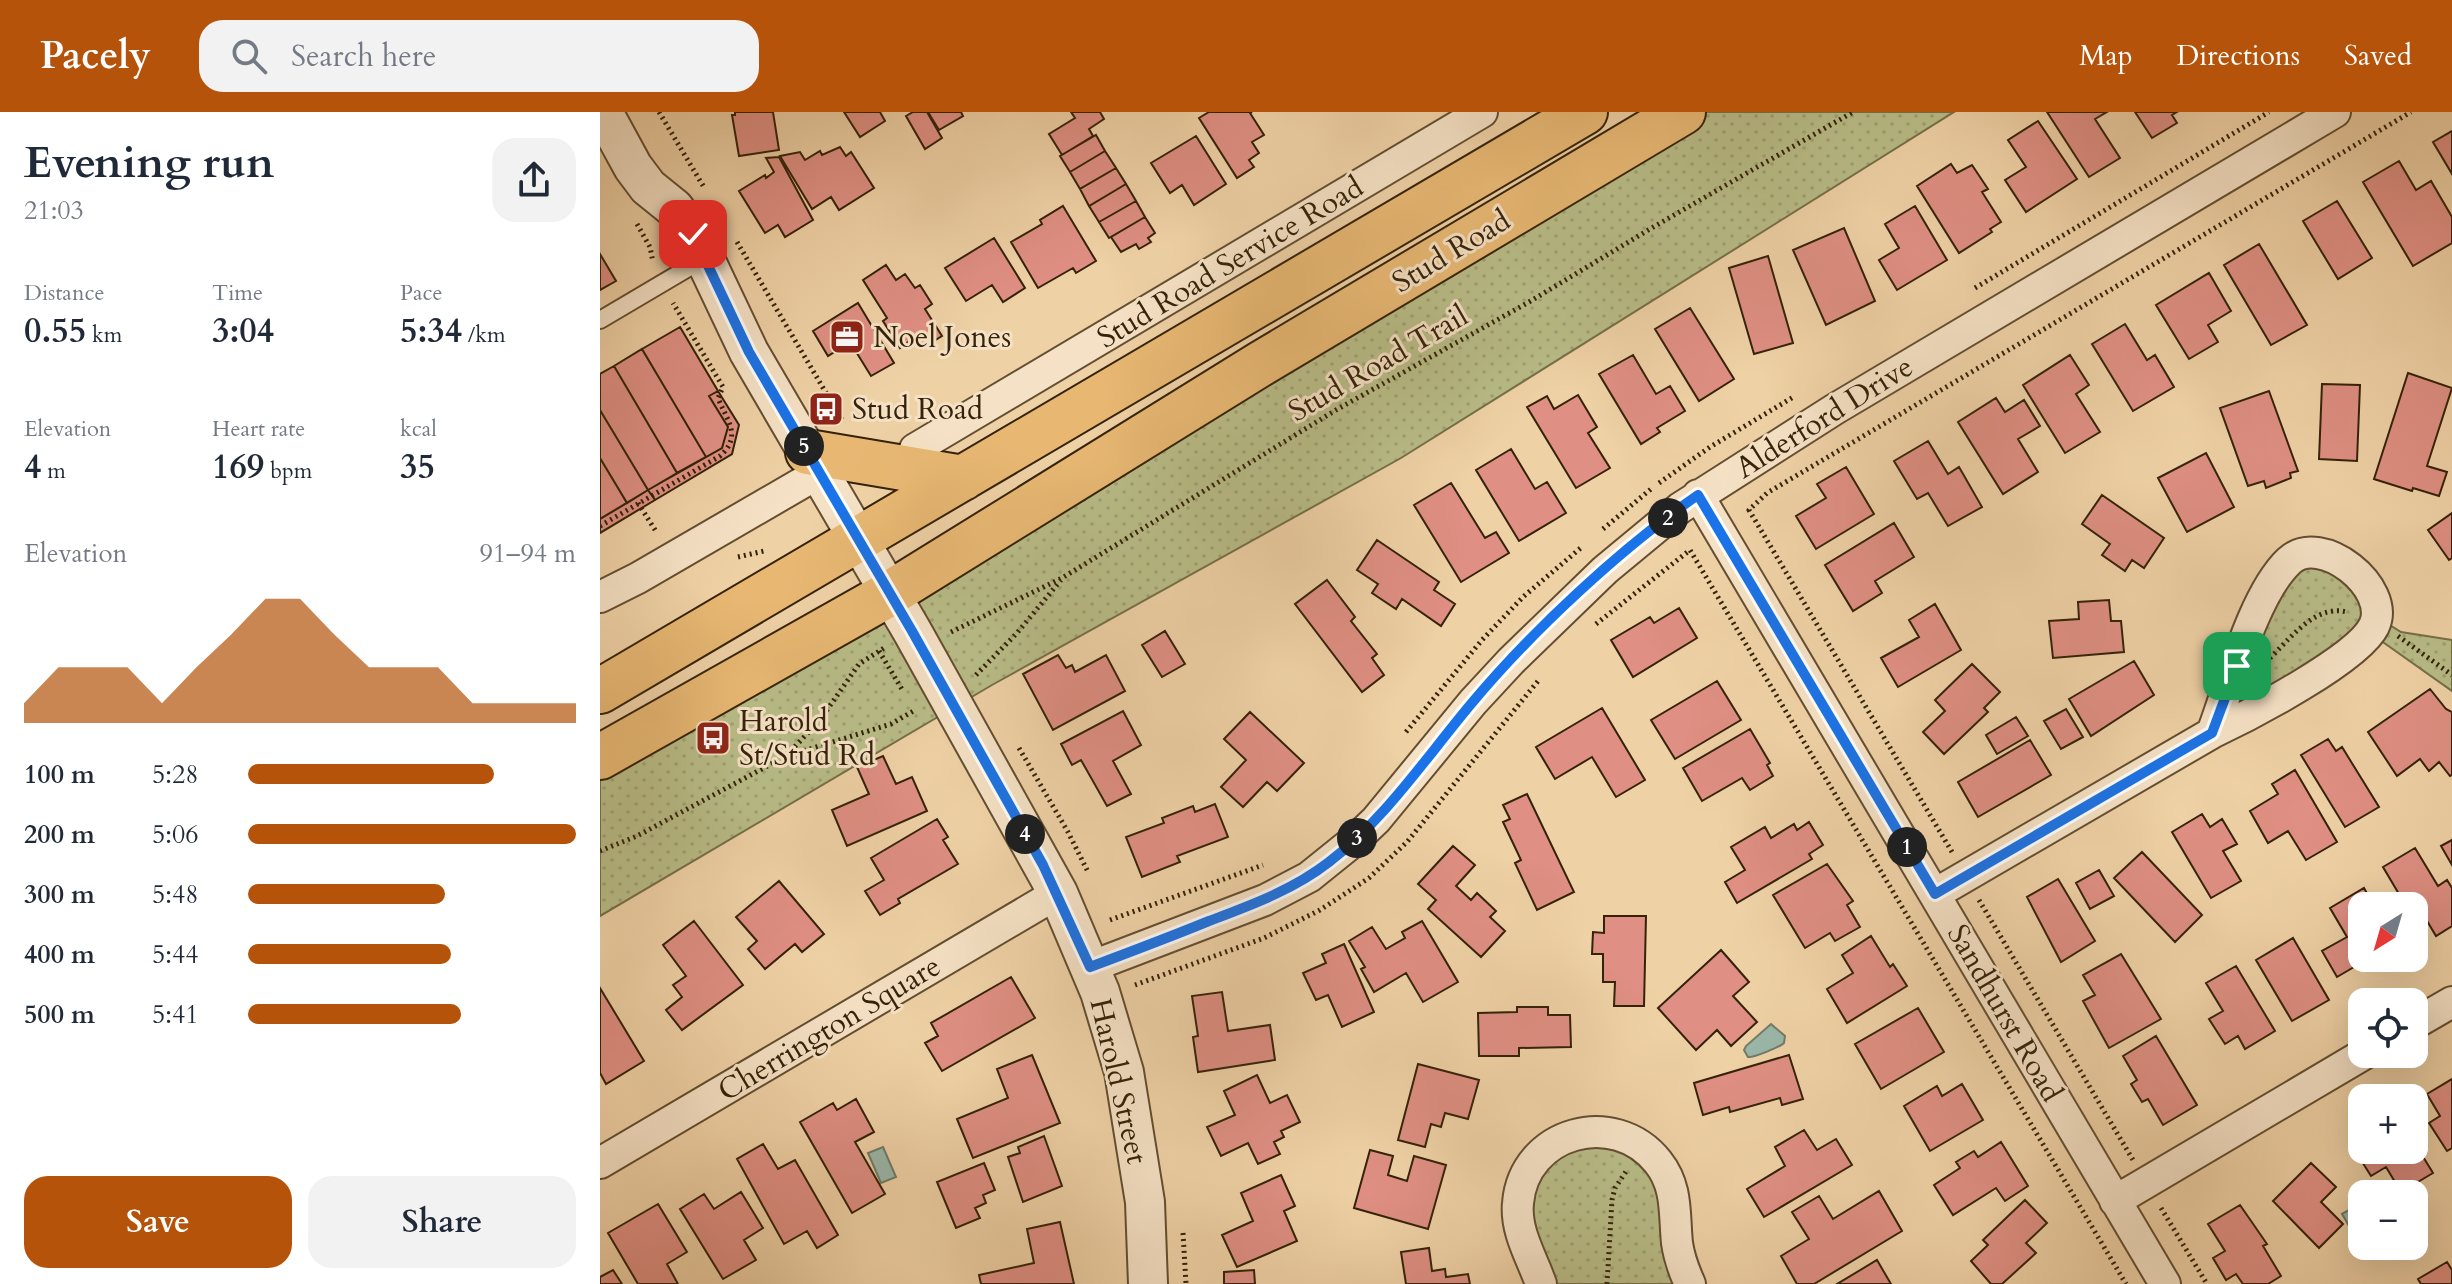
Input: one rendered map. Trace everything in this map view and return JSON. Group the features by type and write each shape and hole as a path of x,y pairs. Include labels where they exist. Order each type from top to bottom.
{"main road":[{"name":"Stud Road","path":"600,691 1585,112"},
{"name":"Stud Road","path":"600,757 889,594 1262,363 1683,112"},
{"path":"814,462 963,478"}],"street":[{"name":"Harold Street","path":"603,112 633,167 648,187 683,219 718,244 749,352 1058,893 1090,967 1117,1046 1132,1112 1145,1202 1148,1284"},
{"name":"Stud Road Service Road","path":"915,449 1482,112"},
{"name":"Alderford Drive","path":"1090,967 1265,900 1309,877 1376,820 1473,702 1520,651 1605,570 1698,495 1835,409 2335,112"},
{"path":"977,411 1003,454"},
{"path":"600,597 638,578 814,462"},
{"name":"Sandhurst Road","path":"1698,495 2165,1284"},
{"path":"1935,894 2212,733 2257,711 2351,651 2370,632 2377,616 2374,599 2363,580 2345,564 2329,556 2308,552 2297,555 2278,573 2259,604 2212,733"},
{"name":"Cherrington Square","path":"600,1163 1058,893"},
{"path":"2428,1016 2452,1002"},
{"path":"2115,1201 2348,1063"},
{"path":"1541,1284 1517,1219 1521,1188 1530,1165 1550,1145 1562,1138 1589,1131 1624,1137 1656,1159 1671,1184 1679,1254 1690,1284"}],"lane":[{"path":"600,320 718,244"}],"path":[{"path":"659,112 707,191"},
{"name":"Stud Road Trail","path":"945,624 951,633 1062,578 1336,410 1529,302 1853,112"},
{"path":"1964,841 1950,849 1749,510 1767,493 2411,112"},
{"path":"718,244 850,433"},
{"path":"600,526 720,456 729,446 733,430 718,400 723,387 668,294"},
{"path":"638,503 664,544"},
{"path":"735,558 766,550"},
{"path":"1690,550 2126,1284"},
{"path":"976,675 1017,633 1062,578"},
{"path":"2267,661 2316,617 2337,609 2350,613"},
{"path":"2391,632 2452,675"},
{"path":"786,756 820,720 859,664 887,646"},
{"path":"600,851 637,836 786,756 891,724 915,710"},
{"path":"1978,899 2132,1158"},
{"path":"1607,1284 1615,1188 1620,1177 1647,1150"},
{"path":"2158,1203 2207,1284"}],"green space":[{"path":"1691,112 1954,112 1401,458 992,685 600,916 600,758"},
{"path":"2317,552 2377,617 2401,632 2452,640 2452,691 2370,633 2212,733 2259,604"},
{"path":"1562,1138 1647,1150 1690,1284 1541,1284 1517,1219"}],"shaded area":[{"path":"1771,1024 1785,1036 1784,1043 1748,1057 1744,1050 1746,1046"},
{"path":"883,1147 896,1177 881,1183 868,1153"},
{"path":"2348,1211 2348,1224 2342,1214"}],"building":[{"path":"735,112 773,112 779,150 739,156 732,115"},
{"path":"844,112 880,112 885,121 860,137"},
{"path":"913,112 927,112 942,138 925,149 906,116"},
{"path":"928,112 961,112 963,116 939,130"},
{"path":"1071,112 1100,112 1104,119 1089,129 1093,136 1062,155 1049,134 1075,118"},
{"path":"1209,112 1252,112 1264,135 1252,142 1259,153 1249,160 1254,167 1237,178 1199,118"},
{"path":"2047,112 2107,112 2095,119 2120,158 2089,177"},
{"path":"2135,112 2177,112 2172,115 2177,123 2152,138"},
{"path":"2038,121 2077,179 2026,212 2005,180 2026,167 2008,140"},
{"path":"2452,131 2452,174 2433,142"},
{"path":"1096,135 1105,151 1070,172 1060,156"},
{"path":"1196,136 1226,184 1194,205 1182,185 1170,193 1151,163"},
{"path":"840,147 846,156 851,152 874,188 839,210 831,197 812,209 780,156 800,152 805,160 820,151 822,155"},
{"path":"1105,151 1116,168 1080,189 1070,172"},
{"path":"779,157 813,220 785,237 778,225 765,233 739,191 774,172 766,158"},
{"path":"2399,161 2416,190 2431,181 2452,217 2452,243 2413,266 2363,182"},
{"path":"1951,164 1957,173 1972,165 1988,189 1982,192 2001,222 1990,229 1992,232 1959,253 1917,186"},
{"path":"1116,168 1126,184 1089,206 1080,189"},
{"path":"1126,184 1136,201 1099,222 1089,206"},
{"path":"1136,201 1145,217 1109,238 1099,222"},
{"path":"2337,201 2372,258 2338,279 2303,221"},
{"path":"1063,206 1096,261 1076,273 1073,268 1038,288 1011,242 1042,224 1040,220"},
{"path":"1915,206 1947,260 1897,290 1879,260 1899,248 1885,224"},
{"path":"1145,217 1155,233 1148,238 1151,242 1139,249 1136,244 1121,252 1111,237"},
{"path":"1844,228 1875,301 1826,325 1793,250"},
{"path":"994,238 1025,288 1003,302 992,285 966,301 945,268"},
{"path":"2259,244 2307,325 2271,345 2224,265"},
{"path":"600,254 616,281 600,290"},
{"path":"1768,256 1793,343 1754,354 1729,268"},
{"path":"886,265 896,280 905,274 915,288 920,285 932,304 925,309 942,336 921,349 914,338 900,348 883,321 887,318 863,280"},
{"path":"2209,273 2231,311 2208,325 2218,342 2189,359 2156,305"},
{"name":"Noel Jones","path":"858,303 894,363 871,376 850,342 828,356 813,331"},
{"path":"1690,308 1734,379 1699,401 1655,329"},
{"path":"2125,324 2147,360 2155,355 2174,387 2133,411 2092,344"},
{"path":"680,327 718,391 709,396 728,427 722,448 706,457 642,349"},
{"path":"642,349 706,457 677,473 614,366"},
{"path":"1633,355 1656,394 1670,386 1685,411 1657,428 1660,432 1641,444 1599,374"},
{"path":"2070,355 2089,385 2076,394 2100,432 2065,453 2023,385"},
{"path":"614,366 677,473 648,490 600,410 600,374"},
{"path":"2408,373 2452,388 2427,466 2447,472 2439,496 2374,479"},
{"path":"2322,384 2360,385 2357,461 2319,459"},
{"path":"718,391 739,425 732,454 655,500 648,490 722,448 728,427 709,396"},
{"path":"2269,391 2298,471 2290,473 2291,478 2266,488 2264,481 2248,486 2220,408"},
{"path":"1578,395 1597,427 1588,433 1610,468 1576,488 1527,407 1547,396 1554,409"},
{"path":"1996,398 2005,412 2024,400 2040,426 2018,439 2038,472 2003,494 1958,422"},
{"path":"600,410 648,490 627,503 600,458"},
{"path":"1928,441 1948,474 1959,467 1982,507 1948,526 1928,493 1917,499 1894,461"},
{"path":"1511,449 1535,489 1547,482 1566,513 1519,541 1476,470"},
{"path":"2206,453 2234,507 2187,532 2158,478"},
{"path":"600,458 627,503 600,519"},
{"path":"1846,467 1874,514 1816,549 1796,516 1826,498 1817,484"},
{"path":"1451,483 1485,538 1496,532 1509,553 1461,582 1414,505"},
{"path":"648,490 655,500 600,533 600,519"},
{"path":"2102,495 2164,538 2144,568 2132,560 2125,571 2102,555 2110,544 2082,524"},
{"path":"2452,513 2452,558 2449,560 2428,530"},
{"path":"1894,523 1914,557 1875,581 1882,593 1853,611 1825,565"},
{"path":"1377,540 1439,582 1434,590 1455,604 1441,626 1402,599 1396,609 1372,593 1378,584 1357,570"},
{"path":"1327,580 1355,617 1351,621 1377,654 1372,658 1384,675 1362,692 1295,604"},
{"path":"2109,600 2111,621 2121,621 2124,652 2053,658 2049,621 2079,619 2078,602"},
{"path":"1935,604 1961,650 1898,687 1881,658 1919,637 1909,620"},
{"path":"1679,608 1697,638 1633,677 1611,640 1650,617 1654,623"},
{"path":"1165,631 1185,664 1162,677 1142,645"},
{"path":"1058,655 1066,668 1072,665 1075,672 1106,655 1125,691 1053,730 1023,674"},
{"path":"2134,661 2154,695 2091,736 2069,699"},
{"path":"1972,664 2000,692 1984,708 1988,712 1944,754 1923,732 1945,711 1935,700"},
{"path":"1717,681 1741,720 1675,759 1651,720"},
{"path":"2430,689 2452,712 2452,775 2439,762 2429,771 2420,759 2397,776 2368,732"},
{"path":"1602,708 1645,780 1616,797 1592,757 1555,779 1536,747"},
{"path":"2066,709 2083,737 2061,749 2044,721"},
{"path":"1123,711 1141,745 1113,761 1131,794 1107,806 1081,760 1072,765 1061,744"},
{"path":"1250,712 1304,763 1277,791 1267,782 1243,807 1221,787 1246,760 1224,739"},
{"path":"2016,717 2028,736 1997,754 1986,735"},
{"path":"1750,729 1770,763 1767,765 1773,776 1750,790 1742,778 1702,801 1683,768"},
{"path":"2328,739 2336,751 2342,747 2379,807 2345,827 2301,755"},
{"path":"2030,740 2051,775 1978,817 1958,782"},
{"path":"883,756 896,784 912,777 927,811 847,846 832,810 869,794 857,767"},
{"path":"2295,770 2337,842 2306,860 2288,831 2268,843 2250,811 2278,794 2272,784"},
{"path":"1527,794 1574,892 1537,910 1515,863 1521,860 1503,822 1510,819 1503,805"},
{"path":"1215,804 1228,837 1177,856 1180,862 1142,877 1126,837 1164,823 1162,818 1193,806 1195,812"},
{"path":"2202,814 2210,827 2222,819 2237,844 2223,851 2241,881 2211,898 2172,832"},
{"path":"937,819 948,837 943,840 958,864 898,899 900,903 880,915 865,891 884,880 871,858"},
{"path":"1809,822 1823,845 1809,854 1812,859 1737,903 1725,882 1745,870 1731,847 1765,827 1771,838 1794,824 1797,830"},
{"path":"2452,840 2452,865 2441,846"},
{"path":"1453,846 1475,865 1456,886 1471,900 1477,893 1496,911 1490,917 1505,931 1481,957 1428,909 1436,900 1418,884"},
{"path":"2415,848 2438,886 2447,880 2452,888 2452,926 2436,936 2428,923 2428,892 2398,892 2383,867"},
{"path":"2142,852 2202,915 2175,942 2114,878"},
{"path":"1827,864 1853,901 1847,905 1860,927 1835,941 1830,933 1805,948 1773,895"},
{"path":"2099,870 2114,896 2090,909 2076,883"},
{"path":"2058,879 2095,941 2061,962 2027,897"},
{"path":"779,881 824,934 802,952 795,944 765,969 748,949 757,941 736,917"},
{"path":"2348,897 2348,971 2337,977 2322,951 2347,937 2330,908"},
{"path":"1604,916 1646,916 1644,1006 1614,1006 1615,982 1603,982 1603,954 1592,954 1593,932 1604,933"},
{"path":"694,921 743,985 682,1030 666,1010 682,997 673,985 686,976 663,945"},
{"path":"1422,921 1458,982 1423,1002 1406,973 1374,992 1361,969 1365,967 1349,941 1372,927 1386,949 1405,938 1402,932"},
{"path":"1871,936 1890,967 1893,964 1907,986 1847,1023 1827,989 1853,973 1842,955"},
{"path":"2293,938 2329,1000 2292,1021 2256,960"},
{"path":"1344,944 1374,1012 1342,1027 1328,995 1316,1000 1303,973 1326,963 1322,954"},
{"path":"1721,950 1749,982 1733,996 1757,1022 1731,1046 1717,1030 1696,1050 1658,1008"},
{"path":"2121,954 2161,1019 2109,1048 2083,1001 2095,995 2083,975"},
{"path":"2236,966 2275,1031 2245,1049 2238,1036 2225,1044 2209,1019 2223,1011 2206,983"},
{"path":"1011,977 1035,1018 942,1071 925,1043 938,1036 931,1023"},
{"path":"600,988 644,1061 606,1084 600,1073"},
{"path":"1222,992 1228,1031 1270,1025 1275,1060 1198,1072 1193,1037 1198,1036 1192,996"},
{"path":"1517,1007 1548,1007 1548,1015 1570,1015 1571,1047 1519,1048 1519,1056 1479,1056 1478,1013 1517,1012"},
{"path":"1918,1008 1944,1052 1881,1089 1855,1044"},
{"path":"2156,1036 2197,1105 2163,1125 2148,1099 2142,1102 2131,1084 2137,1080 2123,1056"},
{"path":"1032,1055 1060,1123 973,1158 957,1119 1008,1098 997,1069"},
{"path":"1789,1055 1803,1099 1782,1105 1780,1098 1730,1112 1729,1107 1703,1115 1694,1083"},
{"path":"1418,1064 1479,1080 1468,1119 1445,1113 1441,1127 1431,1124 1425,1147 1398,1140"},
{"path":"1257,1075 1270,1103 1287,1095 1300,1122 1281,1131 1284,1137 1274,1142 1280,1154 1258,1164 1248,1143 1221,1156 1207,1127 1235,1115 1224,1091"},
{"path":"2452,1079 2452,1148 2447,1151 2429,1123 2440,1116 2428,1093"},
{"path":"1962,1084 1983,1120 1930,1151 1904,1106 1937,1086 1942,1096"},
{"path":"856,1099 874,1132 855,1142 885,1194 852,1213 800,1122 833,1103 837,1110"},
{"path":"1804,1130 1817,1150 1836,1139 1852,1165 1764,1217 1747,1189 1785,1166 1775,1147"},
{"path":"1044,1136 1062,1186 1023,1202 1008,1157 1020,1153 1018,1147"},
{"path":"2001,1142 2028,1186 2005,1201 1996,1188 1953,1215 1934,1185 1960,1168 1956,1162 1974,1151 1978,1157"},
{"path":"763,1144 778,1169 795,1160 838,1235 817,1248 807,1231 784,1244 737,1159"},
{"path":"1370,1150 1393,1156 1388,1175 1407,1181 1414,1156 1446,1165 1428,1229 1354,1208"},
{"path":"984,1163 995,1190 983,1195 986,1203 975,1208 980,1218 956,1228 937,1182"},
{"path":"2311,1163 2336,1187 2321,1202 2343,1224 2319,1248 2273,1201"},
{"path":"2363,1164 2427,1164 2433,1173 2421,1180 2394,1180 2386,1167 2371,1176"},
{"path":"1281,1175 1295,1206 1284,1211 1297,1241 1237,1267 1222,1235 1253,1221 1241,1193"},
{"path":"1879,1191 1902,1231 1814,1284 1797,1284 1781,1256 1809,1239 1792,1212 1819,1196 1833,1219"},
{"path":"741,1192 763,1228 744,1240 756,1260 723,1279 680,1209 704,1194 714,1209"},
{"path":"2025,1200 2047,1223 2026,1243 2036,1253 2002,1284 1991,1284 1971,1261 1988,1245 1983,1240"},
{"path":"658,1204 687,1252 667,1264 678,1284 638,1284 608,1233"},
{"path":"2240,1205 2267,1244 2263,1246 2281,1276 2268,1284 2243,1284 2236,1274 2226,1280 2213,1258 2225,1251 2208,1224"},
{"path":"1060,1222 1074,1284 981,1284 979,1275 1034,1263 1027,1229"},
{"path":"1429,1248 1432,1271 1445,1269 1446,1277 1468,1274 1470,1284 1406,1284 1401,1252"},
{"path":"1877,1260 1891,1284 1837,1284"},
{"path":"2447,1262 2452,1270 2452,1284 2421,1284 2418,1279"},
{"path":"613,1270 622,1284 600,1284 600,1277"},
{"path":"1254,1270 1255,1284 1224,1284 1224,1272"}],"place":[{"name":"Noel Jones","path":"847,337"},
{"name":"Stud Road","path":"826,409"},
{"name":"Harold St/Stud Rd","path":"713,738"}],"route":[{"path":"693,234 749,352 912,631 1043,865 1090,967 1265,900 1309,877 1329,862 1376,820 1473,702 1557,615 1605,570 1698,495 1935,894 2212,733 2237,666"}]}
